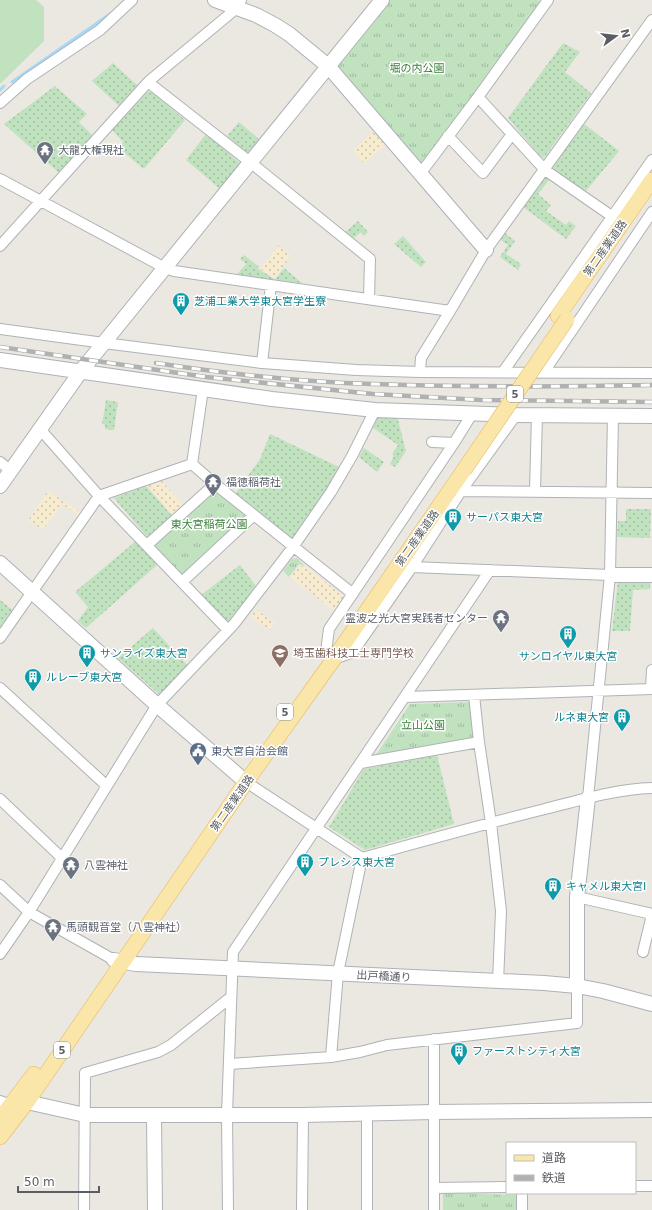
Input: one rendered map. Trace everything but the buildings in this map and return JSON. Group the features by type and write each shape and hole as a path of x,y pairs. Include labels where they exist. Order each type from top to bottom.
{"main road":[{"name":"第二産業道路","path":"0,1137 27,1102 118,961 460,467 562,317 652,180"},
{"name":"第二産業道路","path":"562,317 652,194"},
{"name":"第二産業道路","path":"0,1119 6,1103 118,961"}],"street":[{"path":"0,102 27,79 100,30 132,0"},
{"path":"215,0 239,4 289,34 328,66 486,250"},
{"path":"0,486 5,467 40,429 81,371 382,0"},
{"path":"420,174 478,97 544,2"},
{"path":"0,246 149,81 239,4"},
{"path":"420,372 421,358 486,250 652,20"},
{"path":"149,81 153,86 250,162 370,260 369,299"},
{"path":"478,97 544,170 613,216"},
{"path":"448,136 483,173 512,134"},
{"path":"503,372 652,160"},
{"path":"0,179 165,268 174,271 450,312"},
{"path":"544,372 650,219"},
{"path":"262,362 271,285"},
{"path":"0,329 262,362 356,370 420,372 652,373"},
{"path":"0,360 272,399 375,410 472,414 652,416"},
{"path":"192,464 203,389"},
{"path":"0,954 30,912 157,706 228,630 293,547 331,492 352,456 375,410"},
{"path":"472,414 329,629 330,656 353,652 412,567 461,491 516,414"},
{"path":"535,491 536,414"},
{"path":"229,1064 331,1057 387,1045 576,1023 578,986 577,897 610,575 613,416"},
{"path":"40,429 99,496 228,630"},
{"path":"432,442 454,443"},
{"path":"192,464 214,484 353,594"},
{"path":"0,638 99,496 192,464"},
{"path":"147,545 214,484"},
{"path":"461,491 652,493"},
{"path":"182,582 254,515"},
{"path":"0,563 157,706 243,780 362,858 588,798 636,788 652,788"},
{"path":"412,567 610,575 652,574"},
{"path":"228,1210 227,1114 233,952 490,570"},
{"path":"405,697 652,689 652,670"},
{"path":"0,688 107,786"},
{"path":"474,695 501,911 498,982"},
{"path":"361,763 479,742"},
{"path":"0,800 63,859"},
{"path":"331,1057 338,973 362,858"},
{"path":"0,885 30,912 118,961"},
{"path":"577,897 652,914 643,952"},
{"name":"出戸橋通り","path":"118,961 232,969 338,973 578,986 652,1004"},
{"path":"83,1210 85,1073 158,1052 170,1045 231,997"},
{"path":"434,1039 434,1210"},
{"path":"6,1103 27,1102 85,1115 303,1115 652,1110"},
{"path":"367,1114 367,1210"},
{"path":"154,1115 155,1210"},
{"path":"302,1210 303,1115"},
{"path":"636,1186 652,1186"},
{"path":"434,1188 506,1187"},
{"path":"522,1194 522,1210"}],"green space":[{"path":"0,0 36,0 44,7 44,41 0,84"},
{"name":"堀の内公園","path":"382,0 538,0 544,5 420,174 328,66"},
{"path":"563,43 580,52 565,72 591,93 544,158 540,156 508,118"},
{"path":"113,63 138,86 119,106 92,81"},
{"path":"55,86 87,114 79,122 93,136 59,173 4,124"},
{"path":"147,92 152,92 185,120 144,169 118,148 123,142 112,130"},
{"path":"239,122 260,140 251,153 246,152 227,136"},
{"path":"583,123 619,151 586,191 554,170 553,165"},
{"path":"206,134 240,163 220,189 186,160"},
{"path":"546,175 550,179 538,194 551,205 546,211 566,225 569,221 576,226 566,239 523,207"},
{"path":"358,221 368,232 364,236 361,232 354,238 345,232"},
{"path":"505,233 515,241 506,254 521,264 518,270 500,257 508,245 501,240"},
{"path":"403,236 426,262 421,267 394,244"},
{"path":"244,255 259,267 258,269 273,278 273,281 237,274 246,264 240,259"},
{"path":"284,268 302,283 275,280"},
{"path":"106,400 118,402 114,430 105,429 105,425 102,424"},
{"path":"381,416 397,416 406,451 395,467 390,464 394,456 392,454 398,445 373,428 377,418"},
{"path":"270,434 341,468 295,539 291,540 235,494 260,459"},
{"path":"364,448 384,462 377,472 359,457"},
{"path":"146,486 174,518 149,539 114,498"},
{"name":"東大宮稲荷公園","path":"215,490 248,516 182,575 154,545"},
{"path":"626,509 651,509 650,538 617,537 618,521 626,521"},
{"path":"136,541 157,565 86,628 78,621 88,607 75,592"},
{"path":"297,558 305,566 299,564 289,577 283,571 292,559"},
{"path":"240,565 258,589 229,624 201,595"},
{"path":"618,580 650,581 650,589 633,590 630,631 612,631"},
{"path":"0,600 15,612 0,633"},
{"path":"153,628 189,667 161,696 118,658"},
{"name":"立山公園","path":"470,702 475,737 376,755 410,704"},
{"path":"437,755 454,824 365,850 329,827 364,769"},
{"path":"443,1193 516,1195 517,1210 443,1210"}],"sand":[{"path":"373,132 385,145 364,164 353,150"},
{"path":"279,245 291,256 274,278 260,269"},
{"path":"162,481 185,508 174,517 148,486"},
{"path":"48,491 82,513 80,516 62,504 43,530 28,520"},
{"path":"300,566 307,567 346,598 337,613 290,577"},
{"path":"257,610 275,623 269,630 250,617"}],"waterway":[{"path":"12,82 110,14"},
{"path":"0,90 4,86"}],"railway":[{"path":"0,347 206,377 373,394 481,400 652,402"},
{"path":"156,363 264,377 346,383 478,386 652,385"}],"place":[{"name":"大龍大権現社","path":"45,165"},
{"name":"芝浦工業大学東大宮学生寮","path":"181,316"},
{"name":"福徳稲荷社","path":"213,497"},
{"name":"サーパス東大宮","path":"453,532"},
{"name":"霊波之光大宮実践者センター","path":"501,633"},
{"name":"サンロイヤル東大宮","path":"568,649"},
{"name":"サンライズ東大宮","path":"87,668"},
{"name":"埼玉歯科技工士専門学校","path":"280,668"},
{"name":"ルレーブ東大宮","path":"33,692"},
{"name":"ルネ東大宮","path":"622,732"},
{"name":"東大宮自治会館","path":"198,766"},
{"name":"プレシス東大宮","path":"305,877"},
{"name":"八雲神社","path":"71,880"},
{"name":"キャメル東大宮Ⅰ","path":"553,901"},
{"name":"馬頭観音堂（八雲神社）","path":"53,942"},
{"name":"ファーストシティ大宮","path":"459,1066"}]}
